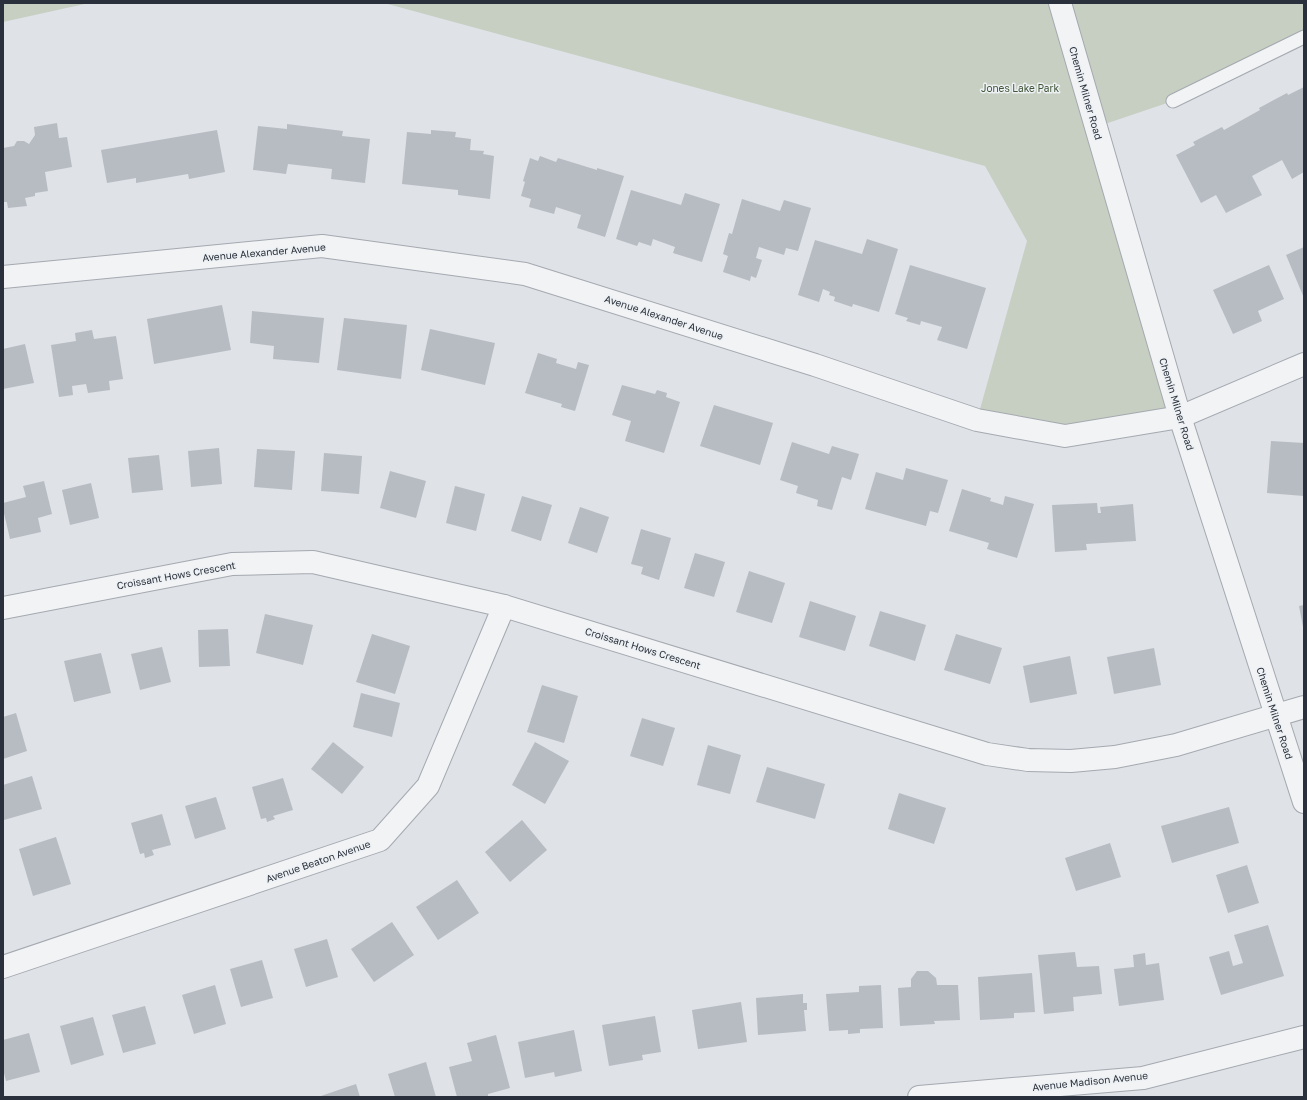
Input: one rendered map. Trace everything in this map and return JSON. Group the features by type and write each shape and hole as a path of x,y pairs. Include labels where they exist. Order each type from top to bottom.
{"street":[{"name":"Chemin Milner Road","path":"1060,3 1180,417 1304,802"},
{"name":"Avenue Alexander Avenue","path":"3,277 322,246 525,274 815,365 977,420 1066,436 1180,417 1304,364"},
{"name":"Croissant Hows Crescent","path":"3,608 232,564 313,562 504,606 987,754 1028,760 1071,761 1115,757 1176,745 1304,706"},
{"name":"Avenue Beaton Avenue","path":"3,967 380,840 428,786 504,606"},
{"name":"Avenue Madison Avenue","path":"919,1097 1143,1078 1304,1037"}],"lane":[{"path":"1173,101 1304,37"}],"green space":[{"path":"3,3 89,3 3,22"},
{"name":"Jones Lake Park","path":"384,3 1304,3 1304,37 1173,101 1096,127 1180,417 1065,436 977,420 1027,241 985,166"}],"building":[{"path":"1304,87 1304,172 1292,179 1282,160 1252,176 1262,195 1226,213 1216,195 1201,203 1176,155 1195,145 1193,142 1222,127 1224,130 1260,110 1259,108 1287,93 1288,95"},
{"path":"57,123 59,138 67,137 72,167 45,172 48,191 35,193 35,196 25,198 27,206 8,208 7,202 3,202 3,148 14,146 17,141 24,141 29,144 35,135 34,127"},
{"path":"287,124 343,131 342,136 370,139 365,183 331,179 332,169 288,164 286,174 253,170 258,126 287,129"},
{"path":"217,130 225,172 189,179 188,174 136,183 136,178 107,183 101,150"},
{"path":"431,130 456,132 455,137 471,139 470,150 484,151 483,154 494,156 490,199 458,195 458,190 402,184 407,132 431,134"},
{"path":"540,156 556,162 558,158 597,170 597,168 624,176 605,237 577,228 581,215 556,207 554,214 529,207 531,199 521,196 525,182 523,181 530,158 538,161"},
{"path":"631,190 681,205 685,193 720,204 702,262 673,253 675,247 653,239 651,246 639,242 637,246 616,239"},
{"path":"742,199 780,211 784,200 811,208 798,251 786,248 784,255 759,247 756,258 762,260 756,278 751,276 750,281 723,272 728,256 723,254 729,233 732,234"},
{"path":"867,239 898,249 879,312 853,304 852,307 834,301 835,297 829,295 830,292 823,289 819,302 798,295 815,240 862,254"},
{"path":"1304,247 1304,298 1286,255"},
{"path":"910,265 986,288 967,349 937,340 942,327 921,321 920,325 906,321 908,318 895,314"},
{"path":"1269,265 1284,299 1258,311 1262,321 1233,334 1213,290"},
{"path":"222,305 231,350 154,364 147,319"},
{"path":"252,311 324,318 319,363 273,359 274,346 250,343"},
{"path":"344,318 407,325 401,379 337,370"},
{"path":"430,329 495,343 485,385 421,370"},
{"path":"92,330 94,339 116,336 123,379 109,381 110,390 88,393 86,384 72,386 73,395 59,397 51,345 76,341 75,333"},
{"path":"25,344 34,383 3,389 3,349"},
{"path":"538,353 557,359 556,363 576,369 578,362 589,365 575,411 561,407 562,404 525,393"},
{"path":"622,385 655,394 657,390 667,393 666,397 680,402 664,453 625,441 631,421 612,415"},
{"path":"714,405 773,423 760,465 700,446"},
{"path":"1271,441 1304,443 1304,496 1267,493"},
{"path":"792,442 829,454 832,446 859,454 851,480 842,477 832,510 817,506 818,500 796,493 798,486 780,480"},
{"path":"219,448 222,484 191,487 188,451"},
{"path":"257,449 295,451 292,490 254,487"},
{"path":"324,453 362,456 359,494 321,491"},
{"path":"159,455 163,490 132,493 128,458"},
{"path":"906,468 948,480 938,513 930,511 926,526 865,509 876,472 903,480"},
{"path":"390,471 426,481 416,518 380,508"},
{"path":"44,481 52,514 38,518 41,532 10,539 3,503 26,497 23,486"},
{"path":"91,483 99,518 70,525 62,490"},
{"path":"455,486 485,494 476,531 446,523"},
{"path":"962,489 991,498 990,501 1003,505 1005,496 1034,504 1017,558 987,549 989,543 949,531"},
{"path":"522,496 552,505 541,541 511,531"},
{"path":"1097,503 1098,513 1101,513 1100,507 1133,504 1136,541 1086,544 1087,550 1055,552 1052,505"},
{"path":"580,507 609,517 597,553 568,543"},
{"path":"641,529 671,538 659,580 641,574 643,567 631,564"},
{"path":"695,553 725,562 714,597 684,588"},
{"path":"749,571 785,583 772,623 736,612"},
{"path":"810,601 856,616 845,651 799,637"},
{"path":"1304,605 1304,627 1303,627 1299,606"},
{"path":"880,611 926,625 915,661 869,646"},
{"path":"265,614 313,625 303,665 256,653"},
{"path":"228,629 230,666 199,667 198,630"},
{"path":"372,634 410,646 395,694 356,682"},
{"path":"956,634 1002,648 990,684 944,670"},
{"path":"162,647 171,682 140,690 131,654"},
{"path":"1154,648 1161,685 1114,694 1107,657"},
{"path":"101,653 111,693 74,702 64,661"},
{"path":"1070,656 1077,694 1030,703 1023,666"},
{"path":"542,685 578,696 564,743 527,732"},
{"path":"361,693 400,703 392,737 353,727"},
{"path":"16,713 27,751 3,759 3,717"},
{"path":"642,718 675,728 663,766 630,756"},
{"path":"333,742 364,767 342,794 311,769"},
{"path":"535,742 569,761 545,804 512,785"},
{"path":"708,745 741,755 730,794 697,785"},
{"path":"767,767 825,784 815,819 756,802"},
{"path":"32,776 42,809 4,820 3,785"},
{"path":"283,778 293,810 273,816 275,819 267,822 266,818 261,819 252,787"},
{"path":"899,793 946,808 934,844 888,829"},
{"path":"216,797 226,829 195,839 185,806"},
{"path":"1229,807 1239,843 1172,863 1161,826"},
{"path":"162,814 171,845 152,850 154,855 145,858 144,853 140,854 131,823"},
{"path":"522,820 547,850 510,882 485,852"},
{"path":"56,837 71,884 33,896 19,849"},
{"path":"1110,843 1121,877 1076,891 1065,858"},
{"path":"1247,865 1259,903 1228,913 1216,875"},
{"path":"457,880 479,913 438,940 416,907"},
{"path":"392,922 414,955 374,982 351,949"},
{"path":"1268,925 1284,976 1221,995 1209,957 1229,951 1233,966 1243,963 1234,935"},
{"path":"327,939 338,977 306,987 294,949"},
{"path":"1075,952 1077,967 1099,966 1102,994 1073,997 1074,1011 1044,1014 1038,955"},
{"path":"1145,953 1146,965 1159,963 1164,1000 1119,1006 1114,969 1134,967 1133,955"},
{"path":"262,960 273,998 241,1007 230,969"},
{"path":"917,971 928,971 936,978 937,985 958,985 960,1020 934,1021 935,1024 900,1026 898,988 911,987 911,979"},
{"path":"1032,973 1035,1012 1014,1013 1014,1018 980,1020 978,977"},
{"path":"215,985 226,1024 194,1034 182,995"},
{"path":"881,985 883,1028 860,1029 860,1033 848,1034 848,1030 829,1031 826,994 859,992 859,986"},
{"path":"803,994 803,1003 807,1003 807,1010 804,1010 806,1031 758,1035 756,998"},
{"path":"741,1002 747,1042 698,1049 692,1010"},
{"path":"145,1006 156,1044 123,1053 112,1015"},
{"path":"655,1016 661,1052 642,1055 643,1060 609,1066 602,1025"},
{"path":"93,1017 104,1055 71,1065 60,1026"},
{"path":"574,1030 582,1071 555,1077 554,1072 525,1078 518,1042"},
{"path":"29,1033 40,1072 6,1081 3,1069 3,1040"},
{"path":"496,1035 510,1088 488,1094 488,1097 457,1097 449,1067 472,1061 467,1043"},
{"path":"426,1062 436,1097 395,1097 388,1074"},
{"path":"356,1084 360,1097 318,1097"}]}
